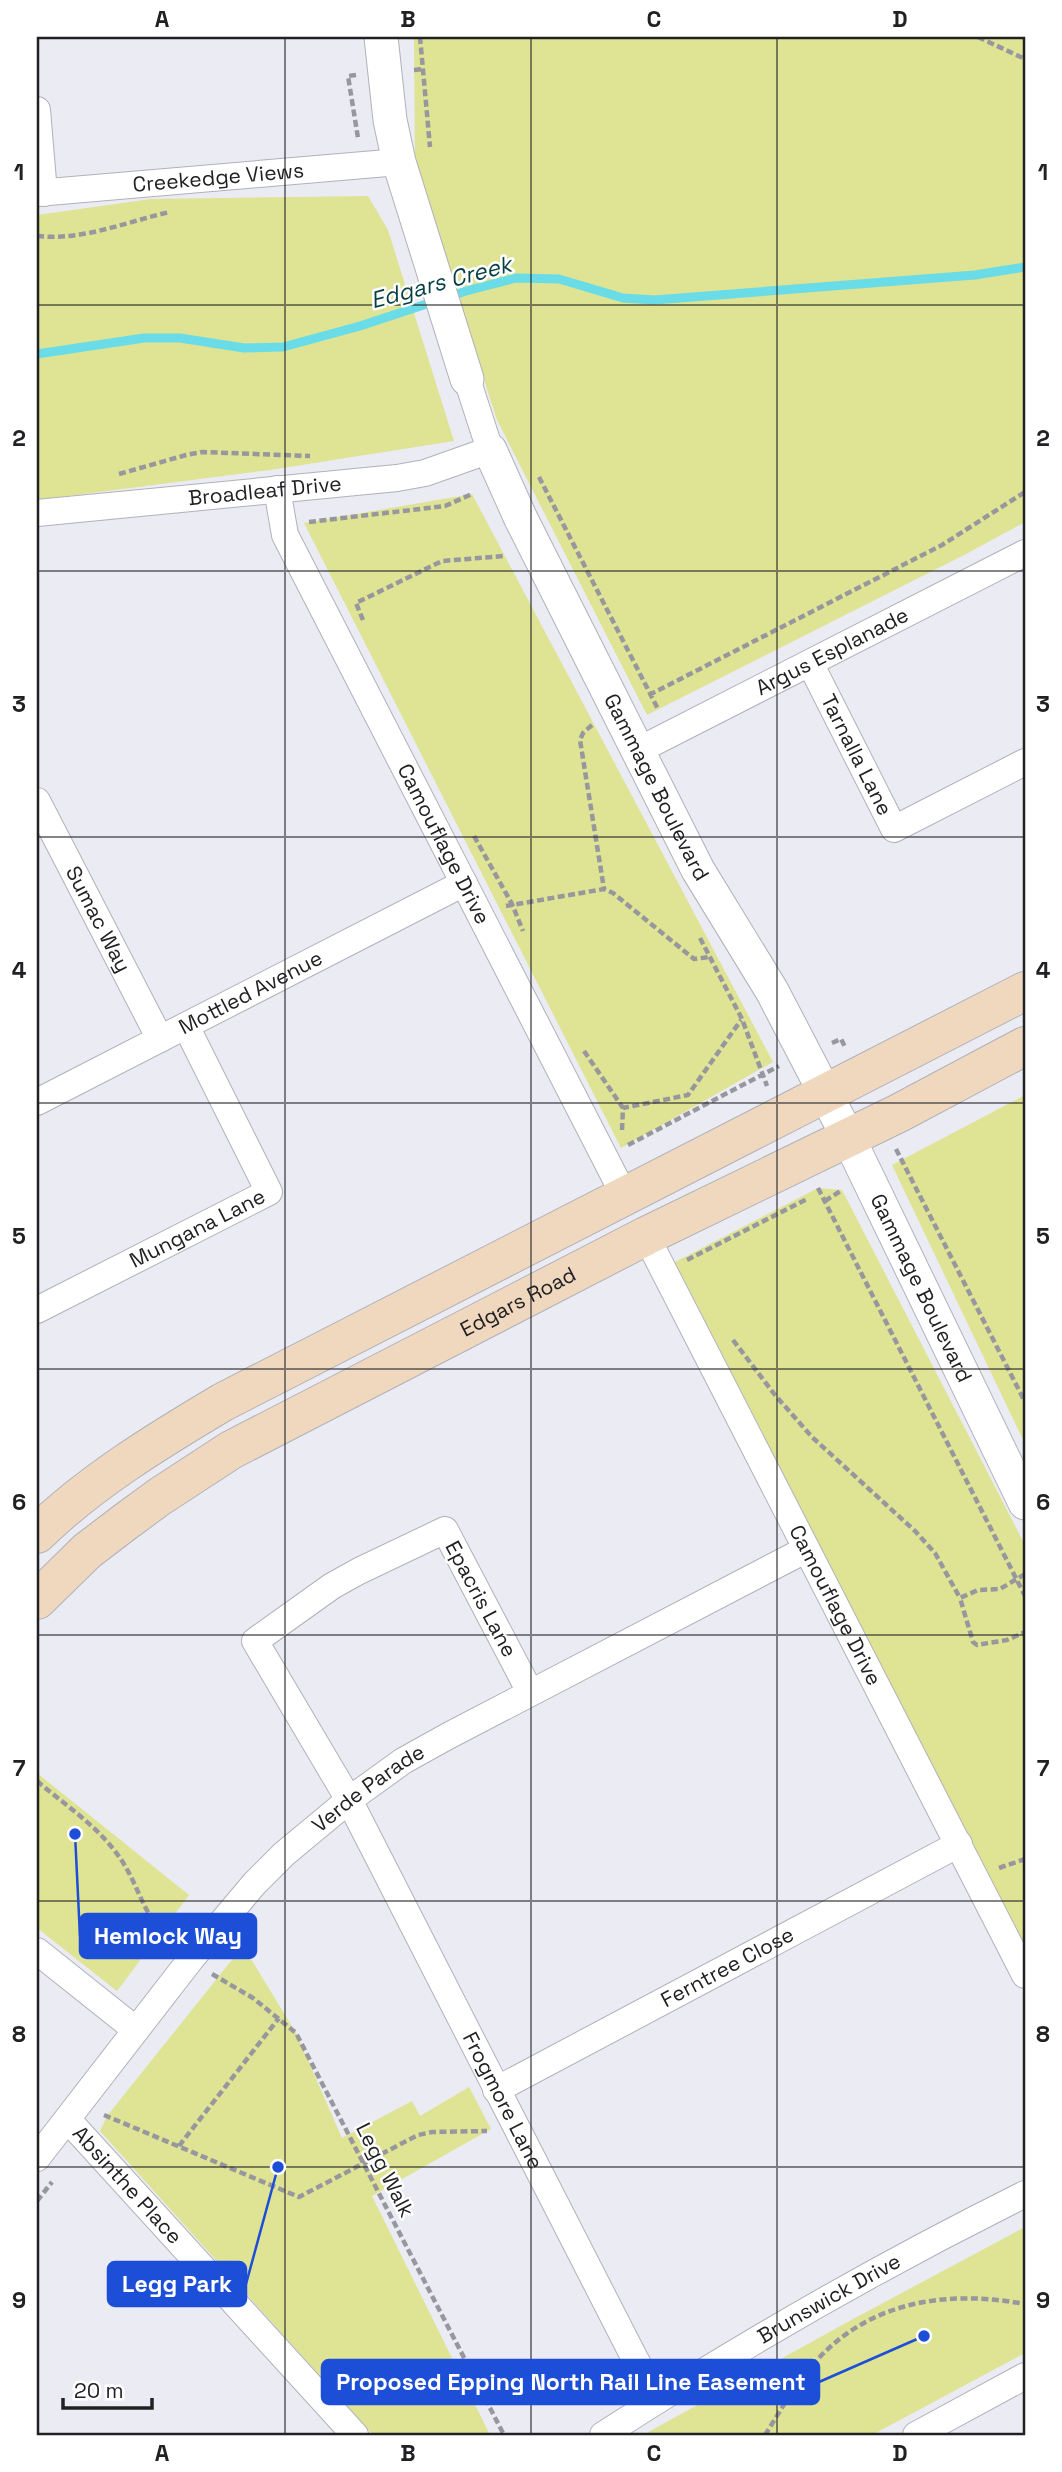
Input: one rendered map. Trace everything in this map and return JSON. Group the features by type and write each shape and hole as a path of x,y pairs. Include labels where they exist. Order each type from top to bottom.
{"main road":[{"path":"37,1534 107,1477 163,1438 223,1402 1025,991"},
{"name":"Edgars Road","path":"37,1600 87,1551 159,1497 231,1450 646,1236 849,1139 1025,1046"}],"street":[{"name":"Gammage Boulevard","path":"381,37 388,108 415,160 416,222 490,450 604,718 638,751 698,870 772,991 849,1139 1025,1503"},
{"path":"37,110 40,193"},
{"name":"Creekedge Views","path":"40,193 415,160"},
{"name":"Broadleaf Drive","path":"37,513 371,481 425,473 490,450"},
{"name":"Camouflage Drive","path":"277,489 285,535 624,1195"},
{"name":"Argus Esplanade","path":"638,751 1025,553"},
{"name":"Tarnalla Lane","path":"810,663 894,829 1025,762"},
{"name":"Sumac Way","path":"37,800 160,1039"},
{"name":"Mottled Avenue","path":"37,1102 464,883"},
{"name":"Mungana Lane","path":"37,1310 269,1192 186,1026"},
{"name":"Camouflage Drive","path":"646,1236 1025,1975"},
{"name":"Epacris Lane","path":"349,1800 255,1641 332,1586 359,1570 444,1530 530,1692"},
{"name":"Verde Parade","path":"37,2158 191,1959 254,1884 284,1854 349,1800 403,1761 805,1550"},
{"name":"Frogmore Lane","path":"349,1800 658,2400"},
{"name":"Ferntree Close","path":"496,2090 959,1844"},
{"path":"37,1951 136,2030"},
{"name":"Absinthe Place","path":"68,2120 355,2435"},
{"name":"Brunswick Drive","path":"603,2435 838,2293 1025,2194"},
{"path":"916,2435 1025,2376"}],"path":[{"path":"415,160 424,69 420,37"},
{"path":"978,37 1025,60"},
{"path":"37,236 65,238 84,235 176,211"},
{"path":"116,475 202,452 292,457 318,455"},
{"path":"534,467 671,734"},
{"path":"604,889 580,740 604,718 942,545 1025,492"},
{"path":"312,534 304,523 445,506 472,494"},
{"path":"356,603 442,561 504,556"},
{"path":"348,592 367,628"},
{"path":"473,833 512,904 526,939"},
{"path":"623,1108 688,1095 742,1019"},
{"path":"580,1045 623,1108 622,1135"},
{"path":"621,1148 761,1075"},
{"path":"686,1261 819,1190 1025,1596"},
{"path":"726,1330 775,1395 812,1437 915,1531 935,1553 960,1598 973,1642 976,1645 1007,1640 1025,1632"},
{"path":"960,1598 978,1590 1000,1589 1025,1574"},
{"name":"Legg Walk","path":"37,1781 107,1840 132,1878 156,1929 191,1959 226,1984 253,1998 296,2033 504,2435"},
{"path":"178,2146 279,2018"},
{"path":"37,2201 104,2114 299,2197 418,2135 432,2132 475,2133 514,2122"},
{"path":"765,2435 815,2362 833,2344 863,2322 907,2304 935,2299 970,2297 1025,2304"}],"green space":[{"path":"414,37 1025,37 1025,522 647,715 497,420 415,168"},
{"path":"368,196 388,230 454,441 270,470 37,500 37,215 151,199"},
{"path":"472,494 773,1062 621,1148 304,523"},
{"path":"1025,1095 1025,1444 892,1165"},
{"path":"818,1188 842,1190 1025,1545 1025,1947 675,1262"},
{"path":"37,1773 189,1895 117,1991 37,1928"},
{"path":"243,1946 296,2033 342,2138 412,2101 420,2116 469,2087 491,2129 372,2196 490,2435 373,2435 100,2131 107,2116"},
{"path":"1025,2227 1025,2353 872,2435 643,2435 855,2318"}],"waterway":[{"name":"Edgars Creek","path":"37,354 144,338 180,338 244,348 283,347 516,278 559,279 623,298 654,300 975,275 1025,267"}],"place":[{"name":"Hemlock Way","path":"75,1834"},
{"name":"Legg Park","path":"278,2167"},
{"name":"Proposed Epping North Rail Line Easement","path":"924,2336"}]}
